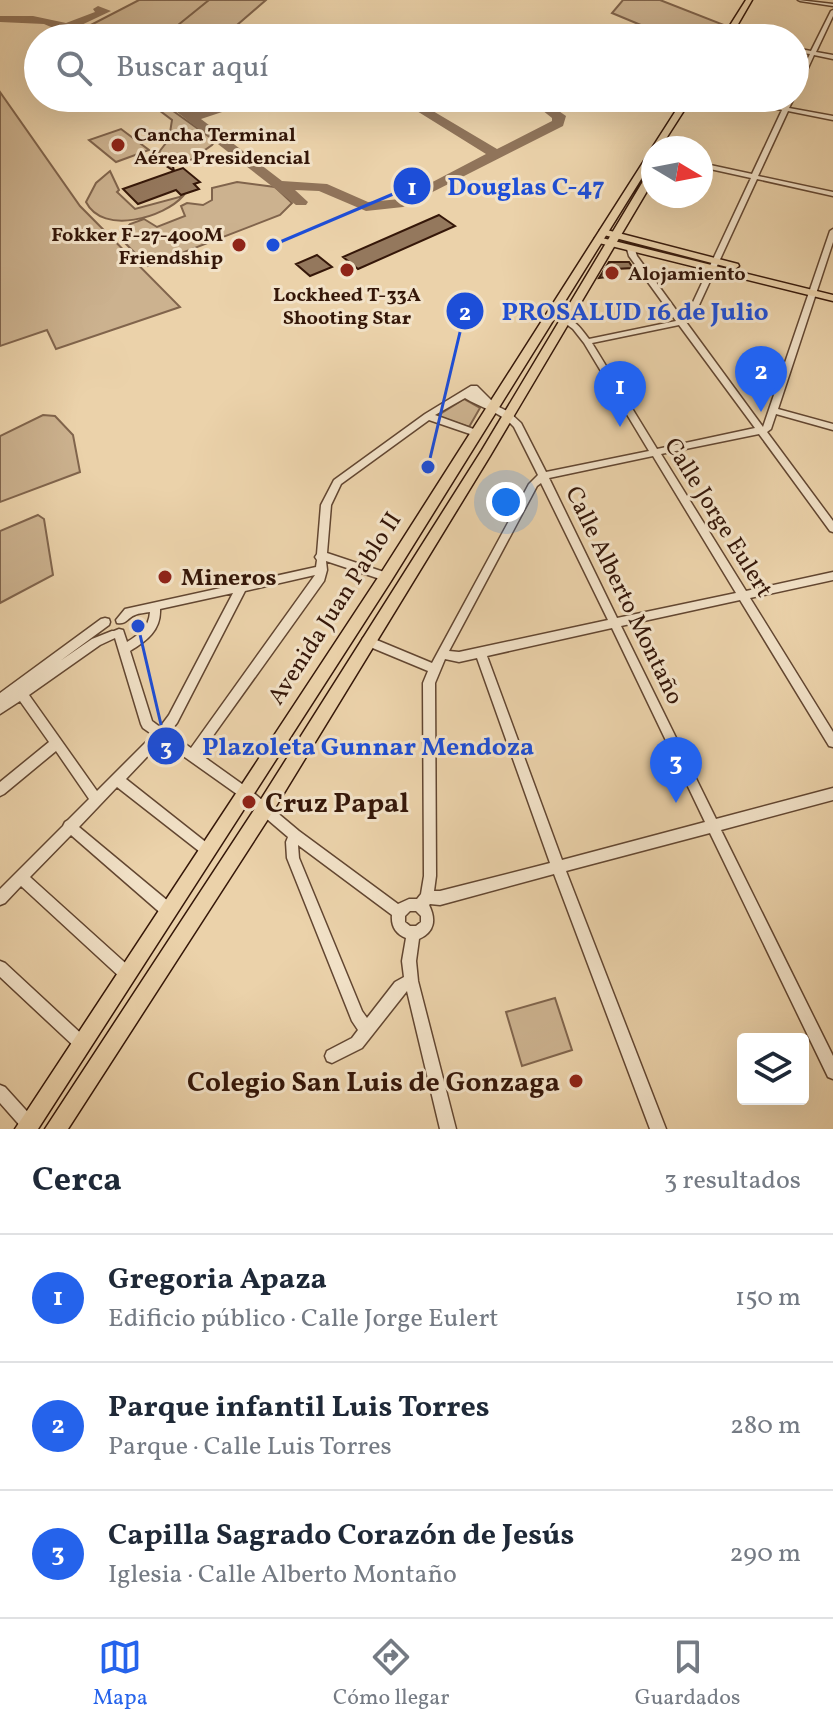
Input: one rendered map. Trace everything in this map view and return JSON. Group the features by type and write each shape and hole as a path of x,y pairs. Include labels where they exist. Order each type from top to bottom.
{"highway":[{"path":"734,24 749,0"},
{"path":"742,24 757,0"},
{"name":"Avenida Juan Pablo II","path":"663,136 679,112"},
{"path":"675,136 690,112"},
{"name":"Avenida Juan Pablo II","path":"28,1126 386,577 641,171"},
{"name":"Avenida Juan Pablo II","path":"56,1129 264,810 641,193"}],"main road":[{"path":"600,236 813,290 833,298"},
{"path":"613,240 631,249 714,265"},
{"path":"813,290 833,290"}],"street":[{"path":"800,0 833,8 809,60"},
{"path":"809,52 833,57"},
{"path":"587,342 681,322 693,312 785,112"},
{"path":"802,112 833,118"},
{"path":"713,168 833,194"},
{"path":"0,699 111,618 147,724 193,754 400,913 401,927 413,934 422,931 427,923 424,902 430,876 429,683 534,484 543,476 763,432 770,426 776,411 833,231"},
{"path":"631,249 633,256 833,528"},
{"name":"Calle Jorge Eulert","path":"565,320 576,327 587,342 833,742"},
{"name":"Calle Alberto Montaño","path":"428,416 470,391 479,404 508,415 518,425 833,1072"},
{"path":"776,411 833,427"},
{"path":"193,754 320,578 326,505 337,482 428,416 476,433"},
{"path":"320,557 330,557 386,577"},
{"path":"0,709 117,629 129,612 322,570"},
{"path":"442,654 453,657 480,652 833,576"},
{"path":"0,898 162,734 173,719 241,588"},
{"path":"123,649 137,642 151,629 155,607"},
{"path":"367,641 434,669"},
{"path":"480,652 658,1129"},
{"path":"22,694 96,799"},
{"path":"0,790 57,743"},
{"path":"116,779 208,851"},
{"path":"400,913 411,904 833,794"},
{"path":"69,826 169,911"},
{"path":"295,835 293,858 357,1016 367,1031"},
{"path":"20,877 127,974"},
{"path":"413,934 409,961 411,981 448,1129"},
{"path":"0,968 82,1044"},
{"path":"332,1056 357,1043 400,987 411,981"},
{"path":"0,1092 28,1126"}],"shaded area":[{"path":"139,0 266,0 238,24 93,24"},
{"path":"623,0 660,0 721,24 638,24 612,13"},
{"path":"0,92 80,206 180,307 56,349 47,330 0,346"},
{"path":"161,112 175,112 215,141 185,164 159,152 169,139 172,120"},
{"name":"Cancha Terminal Aérea Presidencial","path":"121,129 149,150 116,162 89,140"},
{"path":"110,171 119,190 117,192 135,209 183,196 163,211 149,216 119,221 106,218 94,212 86,202 96,183"},
{"path":"237,182 275,187 292,203 280,215 148,266 123,241 122,233 130,224 144,219 157,227 185,216 181,206 187,203 203,205 212,200 212,188"},
{"path":"464,399 480,408 469,427 437,416"},
{"path":"43,415 55,416 73,435 80,472 0,502 0,436"},
{"path":"38,515 44,519 53,575 0,603 0,531"},
{"path":"555,998 572,1050 522,1066 506,1012"}],"building":[{"path":"158,161 172,162 174,171"},
{"path":"183,168 200,182 194,184 199,189 181,195 176,190 138,204 123,189"},
{"path":"439,215 455,226 358,269 343,257"},
{"path":"317,255 332,267 310,276 296,264"},
{"path":"609,262 629,262 633,268 615,269 616,276 599,278"}],"waterway":[{"path":"179,24 209,0"}],"taxiway":[{"path":"74,24 106,11 98,9"},
{"path":"0,19 55,24"},
{"path":"186,114 198,116 211,112"},
{"path":"425,112 497,155"},
{"path":"497,155 558,123 559,116 552,112"},
{"path":"186,114 279,185"},
{"path":"279,185 322,187 366,207 403,203 497,155"},
{"path":"279,185 301,202"}],"place":[{"name":"Cancha Terminal Aérea Presidencial","path":"118,145"},
{"name":"Fokker F-27-400M Friendship","path":"239,245"},
{"name":"Douglas C-47","path":"273,245"},
{"name":"Lockheed T-33A Shooting Star","path":"347,270"},
{"name":"Alojamiento","path":"612,273"},
{"name":"Parque infantil Luis Torres","path":"761,412"},
{"name":"Gregoria Apaza","path":"620,427"},
{"name":"PROSALUD 16 de Julio","path":"428,467"},
{"name":"Mineros","path":"165,577"},
{"name":"Plazoleta Gunnar Mendoza","path":"138,626"},
{"name":"Cruz Papal","path":"249,802"},
{"name":"Capilla Sagrado Corazón de Jesús","path":"676,803"},
{"name":"Colegio San Luis de Gonzaga","path":"576,1081"}]}
